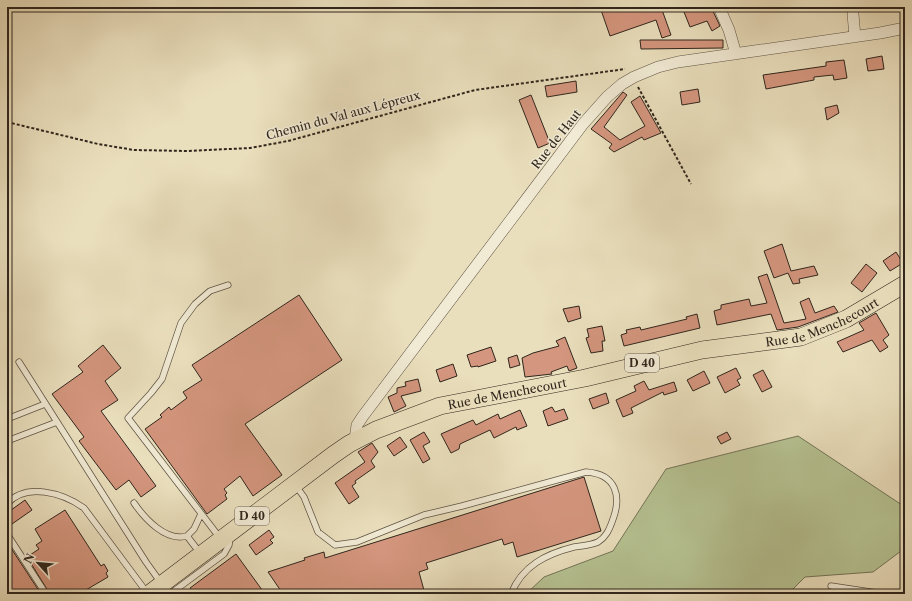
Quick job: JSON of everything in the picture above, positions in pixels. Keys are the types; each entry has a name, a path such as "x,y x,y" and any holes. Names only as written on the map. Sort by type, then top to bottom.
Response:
{"main road":[{"name":"Rue de Menchecourt","path":"148,594 167,591 202,554 355,440 373,431 424,411 458,402 556,384 702,350 801,337 846,319 905,284"}],"street":[{"path":"719,7 729,30 736,54"},
{"path":"853,10 855,36"},
{"name":"Rue de Haut","path":"355,440 357,425 583,124 607,96 631,79 658,67 678,62 905,28"},
{"path":"371,406 369,422 373,431"}],"lane":[{"path":"19,362 146,562 167,591 224,554 229,545 226,536 201,514 128,418 162,379 181,323 195,304 210,291 228,285"},
{"path":"7,419 45,404"},
{"path":"7,441 57,422"},
{"path":"295,484 304,497 318,532 335,545 357,542 424,514 586,472 596,472 610,480 616,492 617,509 608,533 598,542 562,550 536,561 526,570 511,594"},
{"path":"7,504 21,493 31,492 61,495 74,501 84,508 148,594"},
{"path":"134,503 145,519 172,537 178,539 187,536 194,528 201,514"},
{"path":"7,534 46,594"},
{"path":"187,536 202,554"},
{"path":"831,586 884,594"}],"path":[{"name":"Chemin du Val aux Lépreux","path":"7,122 98,144 134,150 188,151 250,148 288,141 475,90 625,69 631,79"},
{"path":"631,79 636,85 691,184"}],"green space":[{"path":"798,436 905,507 905,548 873,572 805,577 788,594 526,594 544,577 613,551 666,469"}],"building":[{"path":"600,7 661,7 671,35 662,38 656,20 610,36"},
{"path":"682,7 711,7 720,26 712,31 707,21 690,27"},
{"path":"640,40 723,40 723,48 641,49"},
{"path":"882,56 884,69 868,71 866,59"},
{"path":"844,60 847,78 834,80 833,75 814,77 814,80 766,89 763,75 826,66 826,62"},
{"path":"576,81 577,92 547,97 545,86"},
{"path":"698,89 700,102 682,105 680,92"},
{"path":"623,92 627,95 604,127 620,140 645,126 631,102 640,96 661,133 644,140 642,137 614,152 609,148 612,144 591,129"},
{"path":"531,95 550,143 538,148 519,100"},
{"path":"837,105 839,113 827,120 825,108"},
{"path":"782,244 791,271 814,266 818,275 799,279 800,283 793,284 788,273 774,278 764,251"},
{"path":"896,252 903,263 890,271 883,261"},
{"path":"866,264 877,273 862,292 851,283"},
{"path":"767,274 784,323 806,319 800,302 809,298 815,313 834,306 838,312 798,327 777,330 771,314 717,325 714,311 721,309 721,305 749,299 751,306 767,303 758,277"},
{"path":"299,295 342,360 245,424 282,475 253,496 240,476 224,489 227,493 225,495 227,499 207,514 145,429 162,417 160,415 169,407 171,410 187,398 183,392 202,380 192,365"},
{"path":"579,306 581,318 568,322 563,309"},
{"path":"876,313 889,335 883,340 888,347 880,352 872,340 843,352 837,342 864,330 859,323"},
{"path":"697,314 700,328 624,346 621,335 627,333 626,330 640,327 641,330 687,319 686,317"},
{"path":"602,326 605,341 602,341 603,351 591,353 586,338 589,337 587,329"},
{"path":"565,337 577,368 569,371 567,366 551,372 552,374 525,377 522,358 533,353 559,346 556,341"},
{"path":"103,345 121,368 105,381 118,400 101,411 156,486 141,497 129,480 116,490 79,441 84,437 52,394 83,372 78,366"},
{"path":"491,347 496,361 478,367 471,367 467,355"},
{"path":"517,355 520,365 510,368 508,358"},
{"path":"453,364 457,376 440,382 436,370"},
{"path":"736,368 741,378 737,380 740,385 725,393 717,377"},
{"path":"763,370 772,387 762,392 753,375"},
{"path":"704,371 710,383 693,391 687,380"},
{"path":"418,379 421,391 401,396 406,406 394,412 388,397 397,393 397,388 406,386 405,382"},
{"path":"644,381 649,390 674,382 677,391 664,395 663,392 631,408 633,413 623,417 616,400 636,391 634,386"},
{"path":"606,393 609,403 593,409 589,399"},
{"path":"552,407 555,412 564,409 568,419 548,426 543,411"},
{"path":"520,410 527,426 517,430 516,427 494,438 490,430 460,444 459,449 451,453 441,434 473,420 476,425 498,414 500,419"},
{"path":"424,432 430,442 423,446 430,459 423,463 410,440"},
{"path":"727,432 731,439 721,444 717,437"},
{"path":"400,437 407,447 394,456 387,446"},
{"path":"372,443 378,452 371,461 375,467 355,481 356,483 352,486 359,497 349,504 335,483 365,462 358,452"},
{"path":"584,477 601,531 517,557 513,542 504,545 502,539 426,563 428,569 419,572 425,594 283,594 268,572 305,560 304,558 324,552 325,558"},
{"path":"25,500 32,510 12,524 7,517 7,513"},
{"path":"65,510 101,566 104,564 108,571 106,573 108,577 79,594 50,594 27,557 39,549 36,545 42,541 35,529"},
{"path":"269,530 274,537 270,540 273,543 256,555 249,545"},
{"path":"7,542 41,594 7,594"},
{"path":"236,554 265,594 194,594 190,588"}]}
